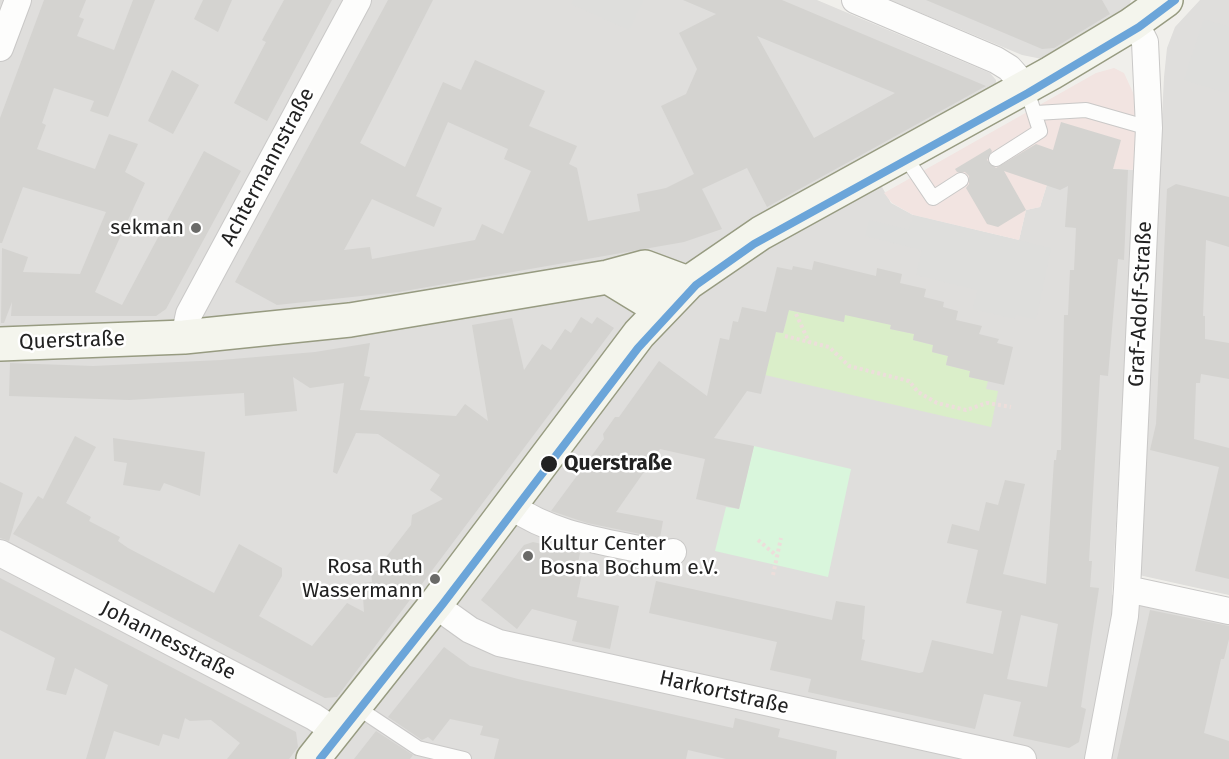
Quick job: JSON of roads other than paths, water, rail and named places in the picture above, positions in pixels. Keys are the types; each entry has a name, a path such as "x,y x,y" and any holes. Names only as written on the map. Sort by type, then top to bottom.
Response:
{"main road":[{"path":"313,759 511,506 639,334 688,283 761,233 904,155 1031,100 1166,0"},
{"name":"Querstraße","path":"0,344 184,337 350,320 608,277 645,267 688,283"},
{"path":"608,277 662,310"}],"street":[{"path":"0,48 18,0"},
{"name":"Achtermannstraße","path":"184,337 189,314 358,0"},
{"path":"855,0 996,60 1009,68 1031,100"},
{"name":"Graf-Adolf-Straße","path":"1098,759 1125,616 1127,588 1149,128 1145,42 1136,22"},
{"path":"511,506 532,521 551,529 662,554 673,552"},
{"name":"Johannesstraße","path":"0,553 314,717 335,731"},
{"path":"1127,588 1229,611"},
{"name":"Harkortstraße","path":"435,605 470,630 499,643 1023,759"}],"lane":[{"path":"996,159 1040,131 1031,100 1086,110 1149,128"},
{"path":"904,155 933,198 962,180"},
{"path":"355,706 418,748 464,759"}],"place":[{"name":"sekman","path":"196,228"},
{"name":"Querstraße","path":"549,464"},
{"name":"Kultur Center Bosna Bochum e.V.","path":"528,556"},
{"name":"Rosa Ruth Wassermann","path":"435,579"}]}
